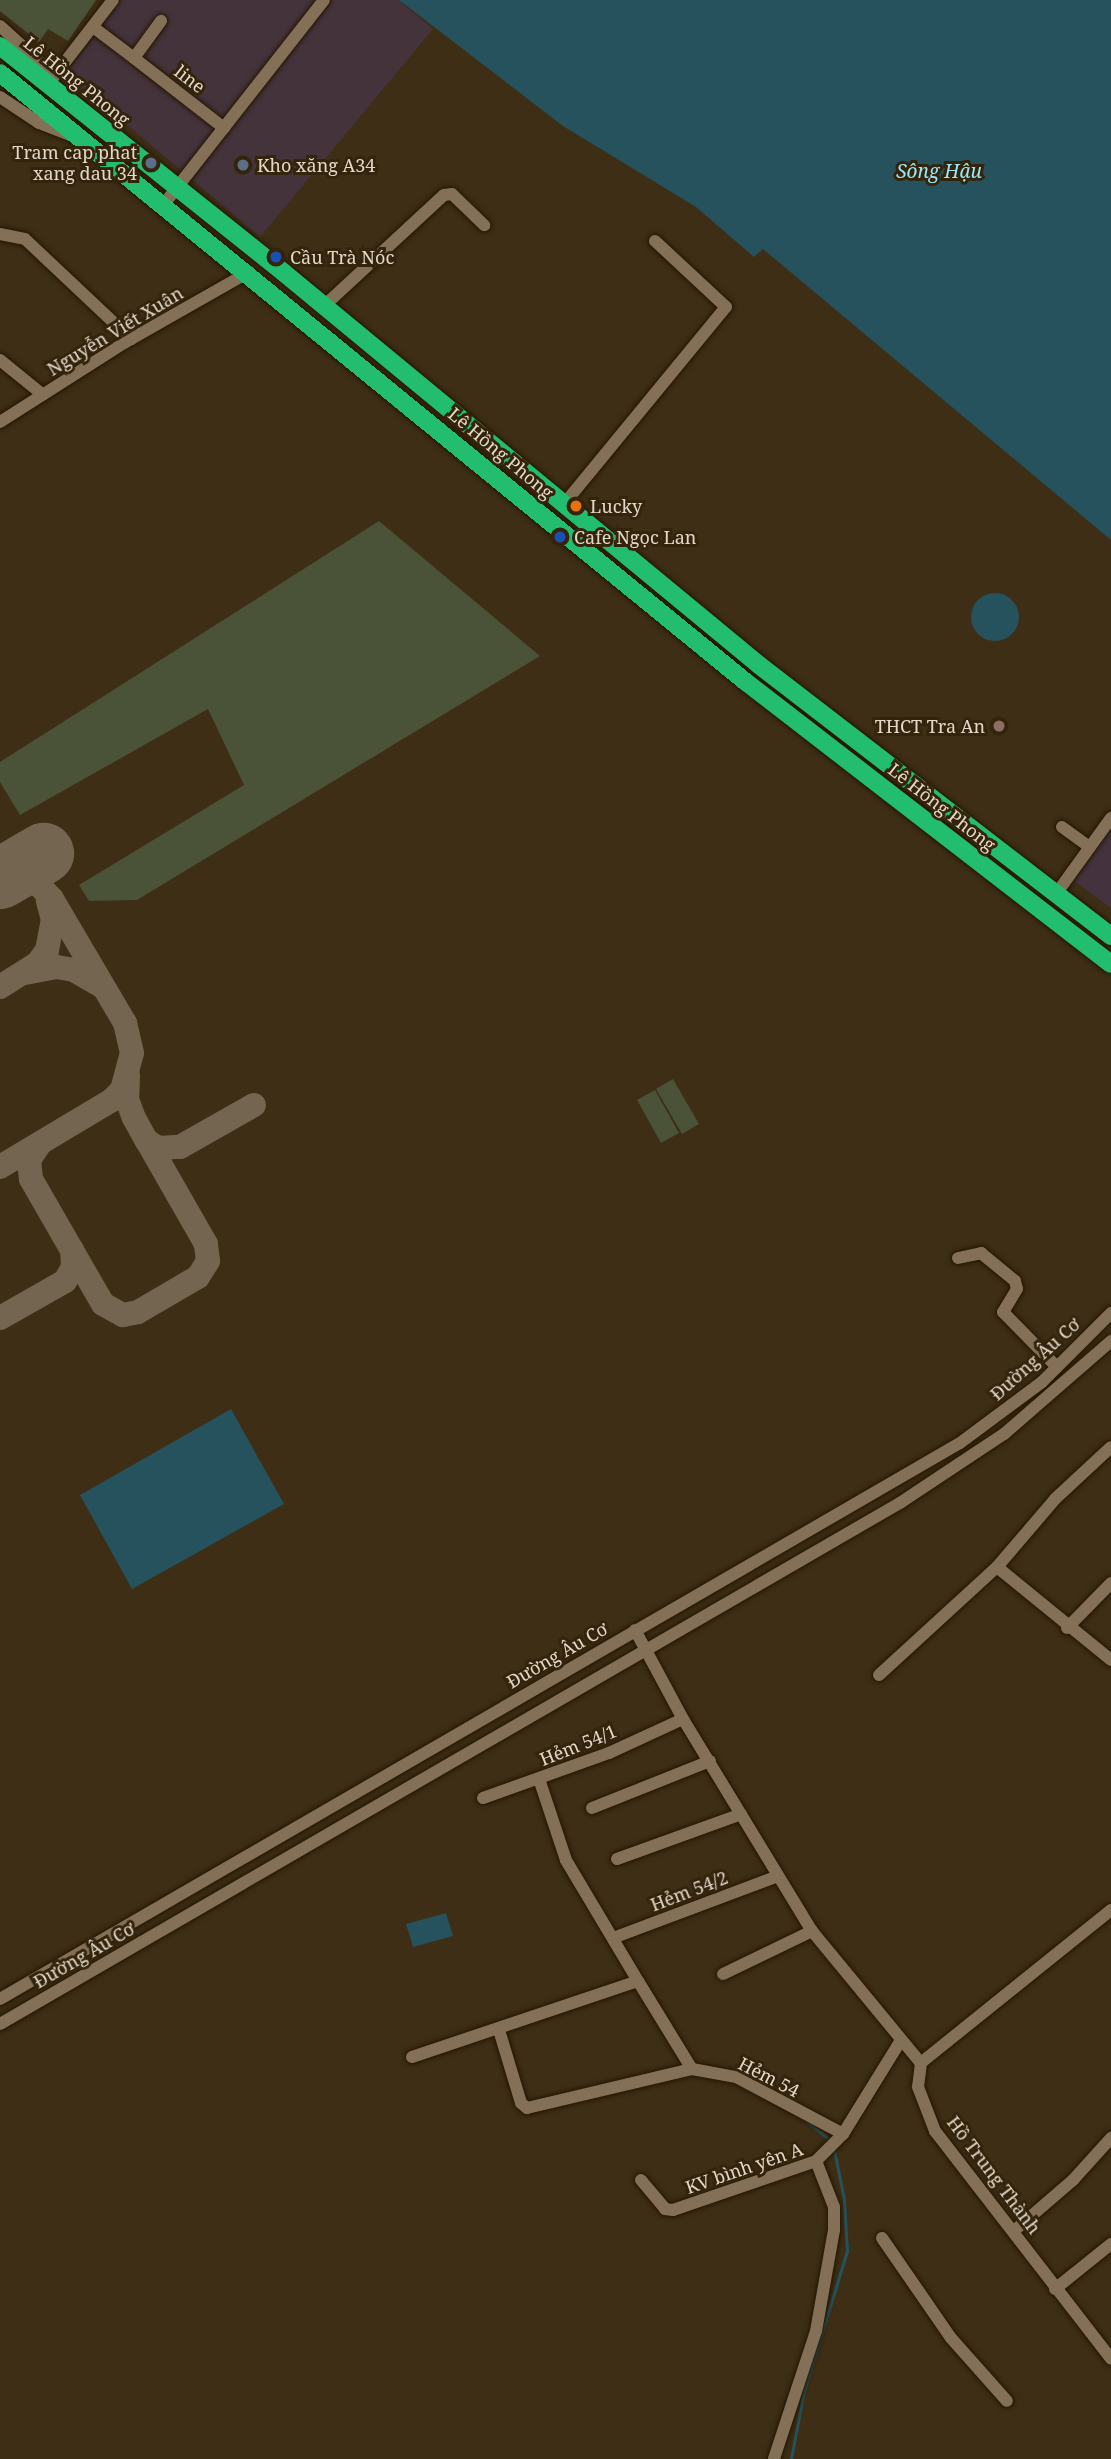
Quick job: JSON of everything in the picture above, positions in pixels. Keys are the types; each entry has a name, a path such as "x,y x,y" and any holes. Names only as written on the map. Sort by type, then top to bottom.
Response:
{"highway":[{"name":"Lê Hồng Phong","path":"0,46 28,69 51,80 177,187 759,665 1111,936"},
{"name":"Lê Hồng Phong","path":"0,73 249,272 746,682 1111,964"},
{"path":"271,290 283,272"}],"street":[{"path":"0,26 51,80 113,0"},
{"path":"164,204 324,0"},
{"path":"134,58 161,21"},
{"name":"line","path":"93,27 224,128"},
{"path":"0,97 39,123 83,140"},
{"path":"324,306 444,195 452,194 484,225"},
{"path":"0,234 25,239 131,339"},
{"path":"564,504 726,307 654,242"},
{"name":"Nguyễn Viết Xuân","path":"0,422 131,339 249,272"},
{"path":"0,360 43,395"},
{"path":"1056,894 1111,818"},
{"path":"1062,827 1090,847"},
{"path":"958,1258 981,1253 1015,1281 1017,1289 1003,1312 1057,1367"},
{"name":"Đường Âu Cơ","path":"0,1998 635,1630 859,1504 960,1443 1057,1367 1111,1313"},
{"name":"Đường Âu Cơ","path":"0,2024 870,1521 1004,1434 1109,1347"},
{"path":"879,1675 997,1567 1055,1499 1111,1447"},
{"path":"859,1504 870,1521"},
{"path":"997,1567 1067,1628 1111,1660"},
{"path":"1067,1628 1111,1583"},
{"path":"635,1630 683,1719 812,1931 921,2063 1111,1910"},
{"name":"Hẻm 54/1","path":"483,1798 539,1779 683,1719"},
{"path":"592,1808 710,1761"},
{"path":"539,1779 566,1860 692,2069"},
{"path":"617,1858 741,1814"},
{"name":"Hẻm 54/2","path":"613,1938 778,1876"},
{"path":"723,1974 812,1931"},
{"path":"412,2057 499,2030 638,1981"},
{"name":"Hẻm 54","path":"499,2030 521,2103 527,2108 692,2069 736,2077 844,2134"},
{"path":"816,2161 833,2149 844,2134 901,2040"},
{"name":"Hồ Trung Thành","path":"921,2063 919,2087 935,2131 1015,2230 1055,2289 1111,2359"},
{"path":"1015,2230 1073,2180 1111,2138"},
{"name":"KV bình yên A","path":"641,2180 665,2209 673,2210 816,2161 835,2213 834,2231 816,2331 774,2459"},
{"path":"882,2238 951,2337 1007,2401"},
{"path":"1055,2289 1111,2244"}],"shaded area":[{"path":"121,0 398,0 433,29 260,237 66,73"},
{"path":"1111,823 1111,908 1070,878"}],"green space":[{"path":"0,0 96,0 68,41 48,29 39,42 0,11"},
{"path":"379,521 540,656 137,900 89,901 79,885 244,785 208,709 20,815 0,782 0,762"},
{"path":"673,1079 699,1124 682,1134 656,1089"},
{"path":"655,1090 679,1133 661,1143 637,1100"}],"water":[{"name":"Sông Hậu","path":"399,0 1111,0 1111,540 763,249 754,257 696,207 563,126"},
{"path":"995,593 1012,600 1019,617 1012,634 995,641 978,634 971,617 978,600"},
{"path":"231,1409 284,1504 132,1589 80,1495"},
{"path":"446,1913 453,1936 413,1947 406,1924"}],"waterway":[{"path":"808,2122 830,2140"},
{"path":"791,2459 804,2391 847,2251 844,2200 834,2150"}],"taxiway":[{"path":"0,1167 112,1100 122,1090 132,1053 125,1023 52,899 41,887 13,870"},
{"path":"0,987 38,963 47,950 53,920 48,901"},
{"path":"25,973 56,967 74,970 102,986"},
{"path":"128,1076 127,1099 134,1118 147,1141 158,1148 180,1147 254,1105"},
{"path":"39,1145 29,1160 31,1179 103,1304 123,1315 138,1312 198,1277 208,1261 206,1244 147,1141"},
{"path":"0,1318 65,1281 73,1267 72,1250"}],"runway":[{"path":"0,878 43,853"}],"place":[{"name":"Tram cap phat xang dau 34","path":"151,163"},
{"name":"Kho xăng A34","path":"243,165"},
{"name":"Cầu Trà Nóc","path":"276,257"},
{"name":"Lucky","path":"576,506"},
{"name":"Cafe Ngọc Lan","path":"560,537"},
{"name":"THCT Tra An","path":"999,726"}]}
